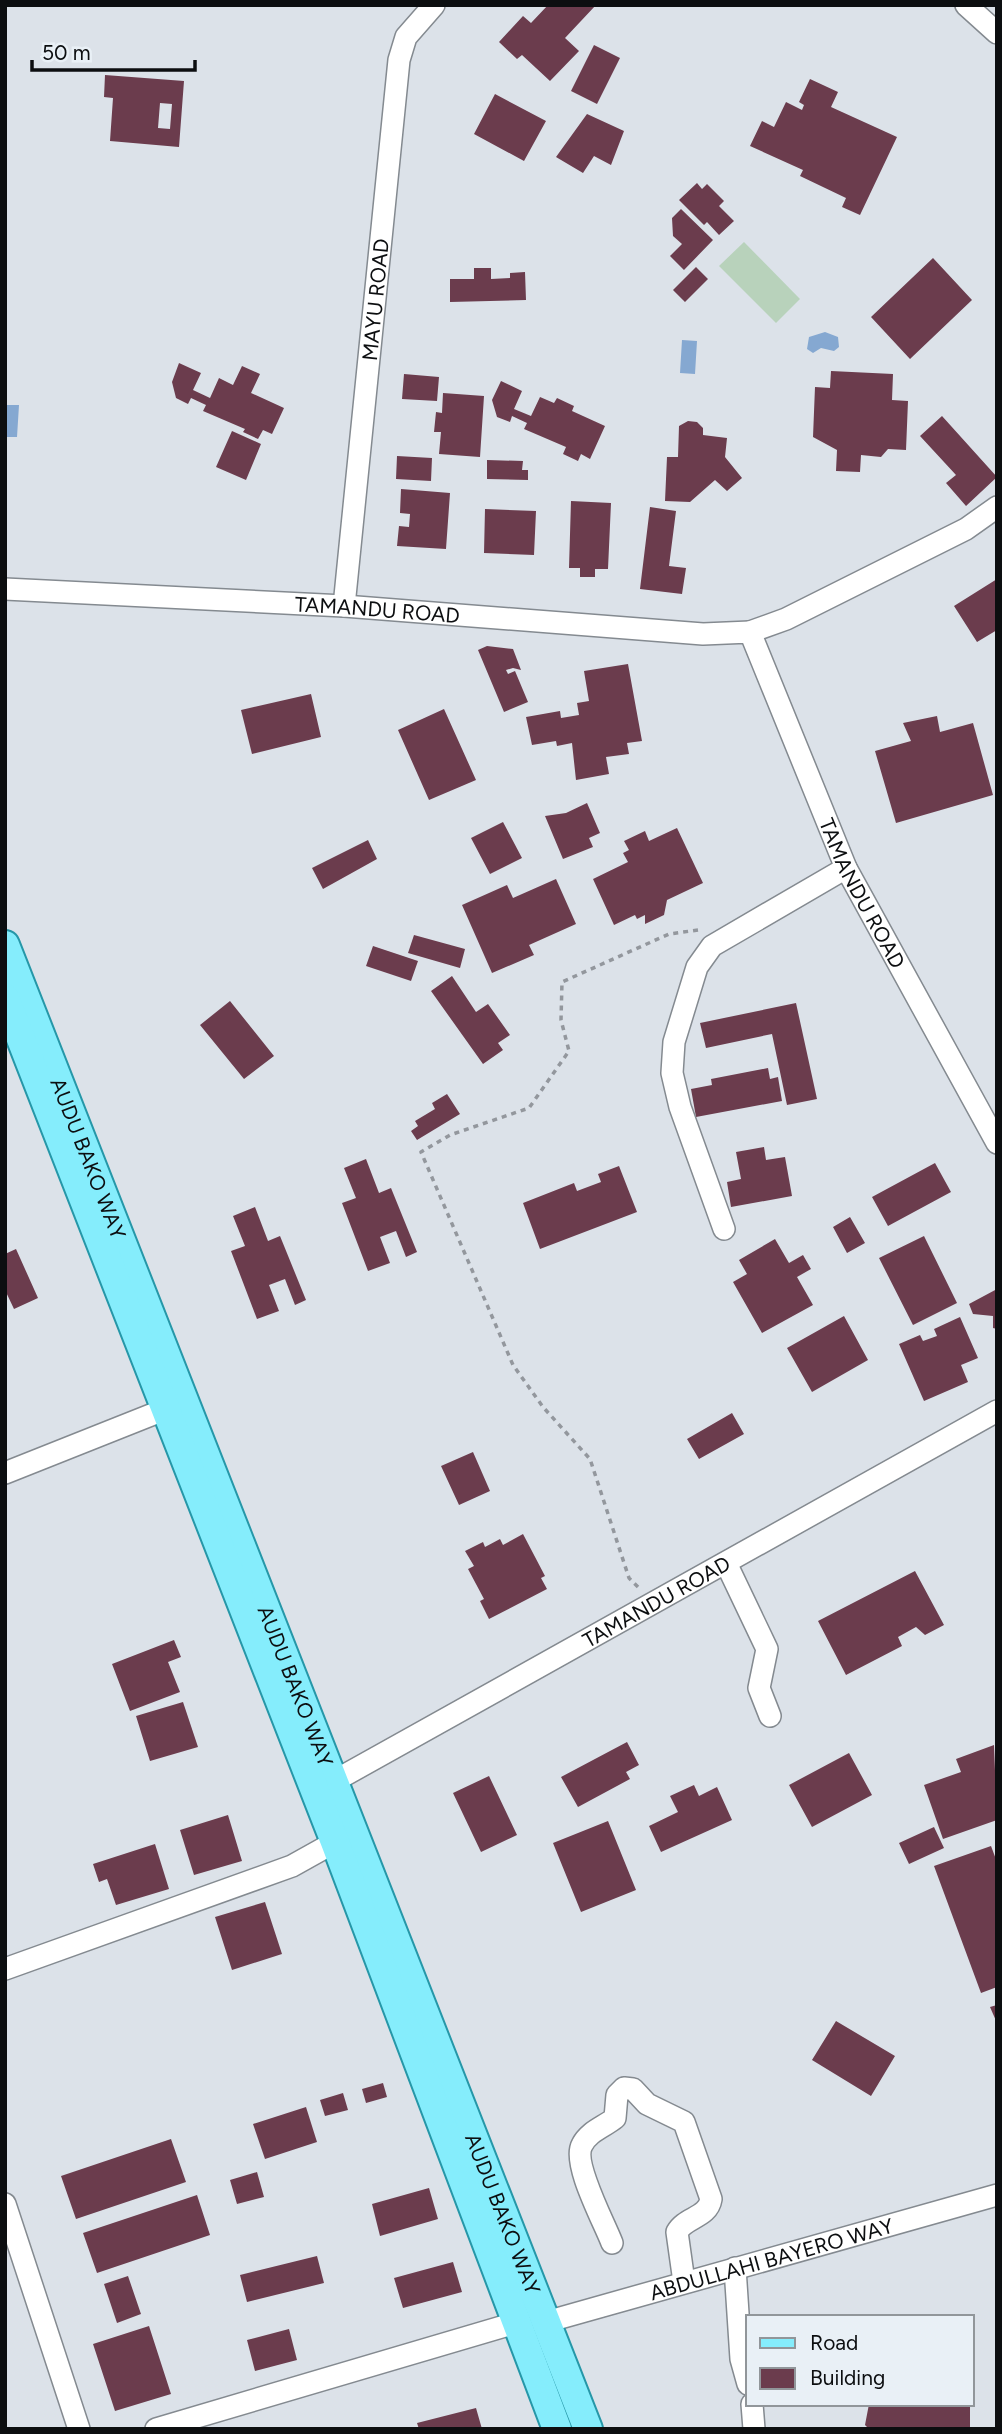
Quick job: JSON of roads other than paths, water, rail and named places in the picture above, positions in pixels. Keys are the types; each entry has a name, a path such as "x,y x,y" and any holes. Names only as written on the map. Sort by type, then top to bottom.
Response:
{"main road":[{"name":"AUDU BAKO WAY","path":"5,944 325,1787 335,1842 557,2429"},
{"name":"AUDU BAKO WAY","path":"5,998 166,1409 546,2322 587,2429"}],"street":[{"name":"MAYU ROAD","path":"344,606 399,60 406,37 434,5"},
{"path":"966,5 997,33"},
{"name":"TAMANDU ROAD","path":"5,589 344,606 704,634 750,632 786,619 966,529 997,507"},
{"name":"TAMANDU ROAD","path":"750,632 846,868 997,1143"},
{"path":"724,1229 680,1107 673,1073 674,1042 697,967 712,946 846,868"},
{"path":"5,1473 166,1409"},
{"name":"TAMANDU ROAD","path":"325,1787 997,1411"},
{"path":"726,1563 767,1649 759,1688 770,1716"},
{"path":"5,1969 292,1866 335,1842"},
{"path":"612,2243 579,2162 580,2147 591,2133 615,2118 617,2095 624,2088 633,2089 647,2104 684,2122 710,2199 704,2212 680,2226 677,2232 684,2282"},
{"name":"ABDULLAHI BAYERO WAY","path":"546,2322 997,2195"},
{"path":"5,2204 79,2429"},
{"path":"735,2267 741,2359 746,2377"},
{"path":"156,2429 515,2323"},
{"path":"752,2406 754,2429"}],"water":[{"path":"825,332 838,337 839,347 834,351 821,348 813,353 807,349 809,337"},
{"path":"682,340 697,341 695,374 680,373"},
{"path":"5,405 19,405 17,437 5,437"}]}
